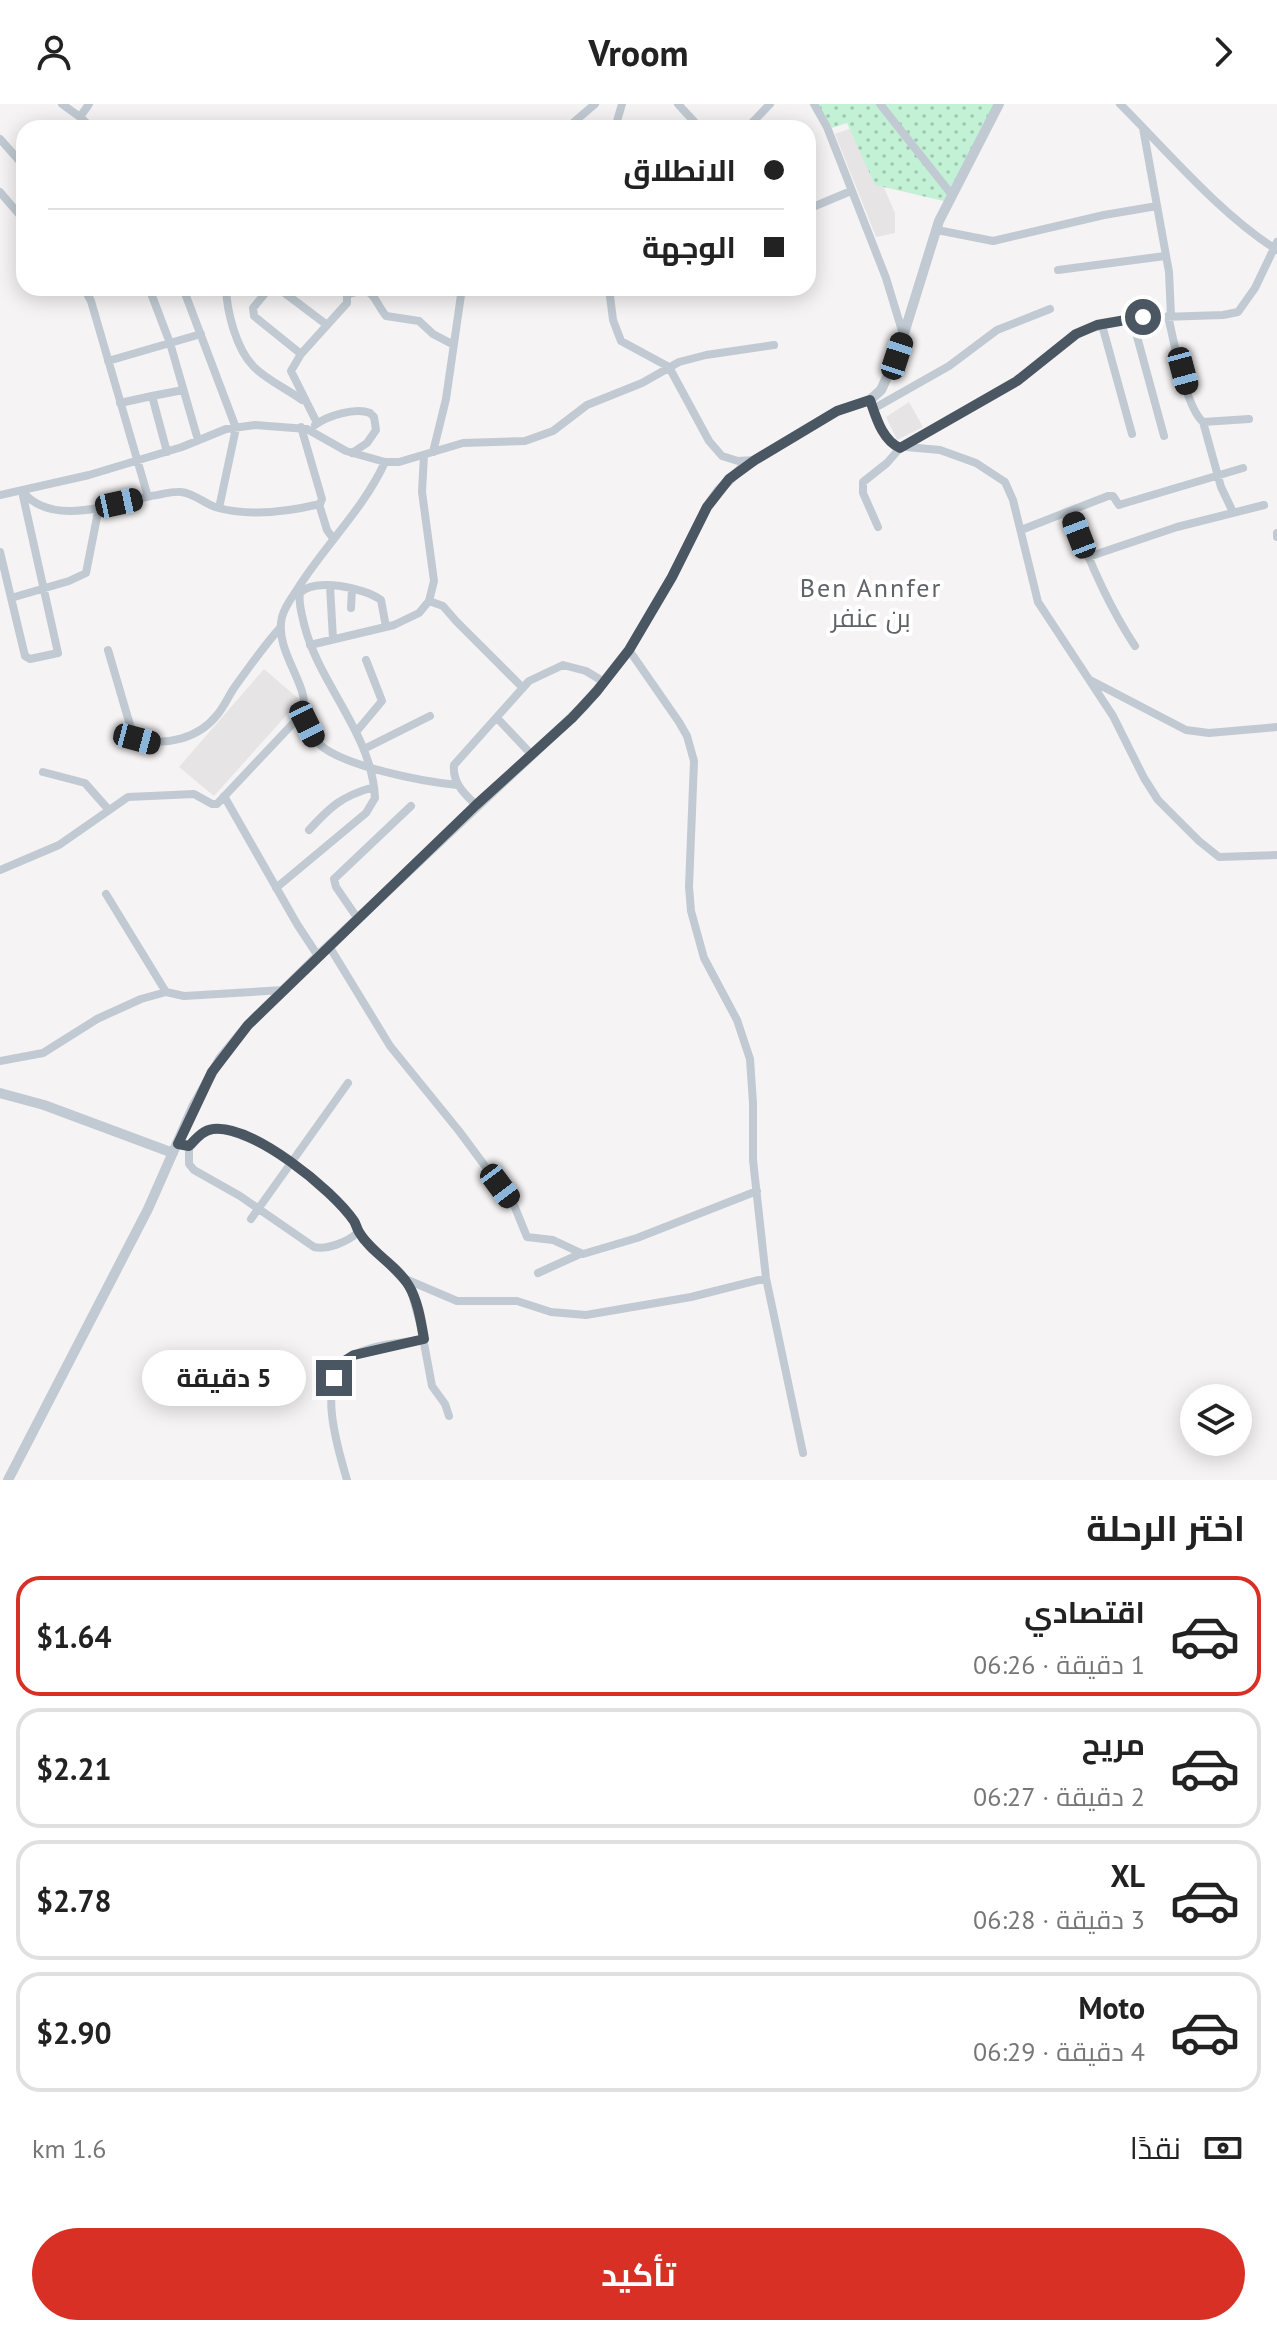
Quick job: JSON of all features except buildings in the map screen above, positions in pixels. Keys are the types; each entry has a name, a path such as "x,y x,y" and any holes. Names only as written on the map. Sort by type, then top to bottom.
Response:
{"street":[{"path":"62,104 83,120"},
{"path":"80,117 89,104"},
{"path":"576,120 595,104"},
{"path":"678,104 693,120"},
{"path":"755,120 770,104"},
{"path":"814,104 827,127 886,278 903,335"},
{"path":"880,104 952,195"},
{"path":"872,404 885,383 903,335 937,230 999,104"},
{"path":"878,527 863,493 863,482 900,448 1017,381 1071,337 1132,318 1238,312 1255,288 1275,247 1253,235 1229,213 1120,104"},
{"path":"1143,127 1170,278 1170,316 1188,392 1196,414 1203,422 1217,475 1233,512"},
{"path":"0,139 16,157"},
{"path":"816,206 851,191"},
{"path":"0,192 16,211"},
{"path":"937,230 993,241 1157,206"},
{"path":"1058,270 1165,256"},
{"path":"88,296 148,497"},
{"path":"152,296 170,343 198,440"},
{"path":"186,296 236,428 219,508"},
{"path":"228,296 234,326 247,359 263,374 306,402"},
{"path":"266,296 253,308 254,316 301,354"},
{"path":"289,296 327,325"},
{"path":"346,296 347,303 301,354 291,371 314,426 352,453 385,462 399,462 474,441 525,441 543,436 587,405 642,383 693,357 774,345"},
{"path":"372,296 386,316 419,321 433,334 452,344"},
{"path":"310,645 386,627 419,613 429,601 434,581 422,492 428,453 446,399 461,296"},
{"path":"610,296 613,320 621,341 669,367 715,450 728,459 755,460"},
{"path":"8,1480 180,1148 203,1088 220,1059 248,1025 318,956 585,705 629,650 672,577 707,507 729,479 846,406 872,404 949,366 997,330 1050,309"},
{"path":"1132,318 1164,436"},
{"path":"1102,325 1132,434"},
{"path":"108,361 201,334"},
{"path":"120,403 183,390"},
{"path":"152,396 167,452"},
{"path":"872,404 888,440 900,448 940,450 976,463 998,475 1009,489 1038,602 1123,733 1158,800 1213,853 1226,858 1277,855"},
{"path":"0,495 136,461 236,428 314,426 356,411 370,413 374,417 376,430 367,443 352,453"},
{"path":"1203,422 1249,419"},
{"path":"301,427 322,499 319,504 332,537"},
{"path":"0,870 59,845 128,797 194,794 214,804 300,716 306,707 306,698 289,664 280,628 284,610 332,537 366,497 385,462"},
{"path":"1021,530 1108,496 1120,505 1243,468"},
{"path":"22,491 28,499 45,509 65,511 184,492 219,508 277,512 319,504"},
{"path":"0,552 27,659 58,653 22,491"},
{"path":"1088,557 1177,527 1264,505"},
{"path":"11,598 86,573 99,507"},
{"path":"1071,512 1110,605 1135,646"},
{"path":"276,888 366,813 375,798 364,749 310,645 300,593 310,585 330,586 352,589 381,600 386,627"},
{"path":"330,586 333,639"},
{"path":"351,608 352,589"},
{"path":"429,601 443,606 523,688"},
{"path":"108,650 137,739 155,743 179,740 205,727 218,714 280,628"},
{"path":"629,650 679,722 692,750 695,778 689,887 691,911 704,958 737,1020 750,1059 757,1191 766,1278 803,1453"},
{"path":"356,732 382,701 366,660"},
{"path":"476,805 458,785 454,765 529,681 563,665 586,671 604,682"},
{"path":"1089,680 1186,730 1209,733 1277,727"},
{"path":"300,716 315,741 329,752 369,768 458,785"},
{"path":"364,749 430,716"},
{"path":"497,718 531,754"},
{"path":"43,772 85,783 108,809"},
{"path":"309,830 338,801 349,794 374,787"},
{"path":"224,796 318,956"},
{"path":"358,919 336,887 334,879 411,806"},
{"path":"106,894 166,992"},
{"path":"329,946 390,1046 514,1205 527,1237 553,1240 580,1254"},
{"path":"0,1061 43,1053 97,1019 141,999 166,992 184,996 284,990"},
{"path":"251,1219 348,1083"},
{"path":"0,1093 180,1148 191,1167 316,1248 345,1241 358,1232"},
{"path":"180,1148 206,1131 218,1128 247,1136 291,1162 318,1183 353,1220 358,1232 403,1278 413,1296 432,1386 445,1404 449,1416"},
{"path":"538,1273 580,1254 637,1238 757,1191"},
{"path":"403,1278 457,1301 517,1301 551,1312 586,1315 691,1297 766,1278"},
{"path":"347,1480 331,1406 331,1388 338,1371 346,1360 362,1351 424,1339"}],"shaded area":[{"path":"857,126 895,213 895,233 876,237 835,134"},
{"path":"909,402 923,427 897,440 886,417"},
{"path":"264,669 300,700 214,796 179,767"}],"green space":[{"path":"814,104 997,104 948,202 875,185 847,123 832,128"}],"district":[{"name":"Ben Annfer بن عنفر","path":"871,603"}],"route":[{"path":"334,1378 346,1360 354,1355 369,1349 424,1339 418,1311 407,1282 358,1232 353,1220 340,1205 291,1162 247,1136 218,1128 206,1131 189,1146 178,1144 203,1088 237,1036 476,805 585,705 629,650 672,577 707,507 719,490 742,468 846,406 870,400 885,436 891,444 900,448 1017,381 1076,334 1097,325 1143,317"}]}
